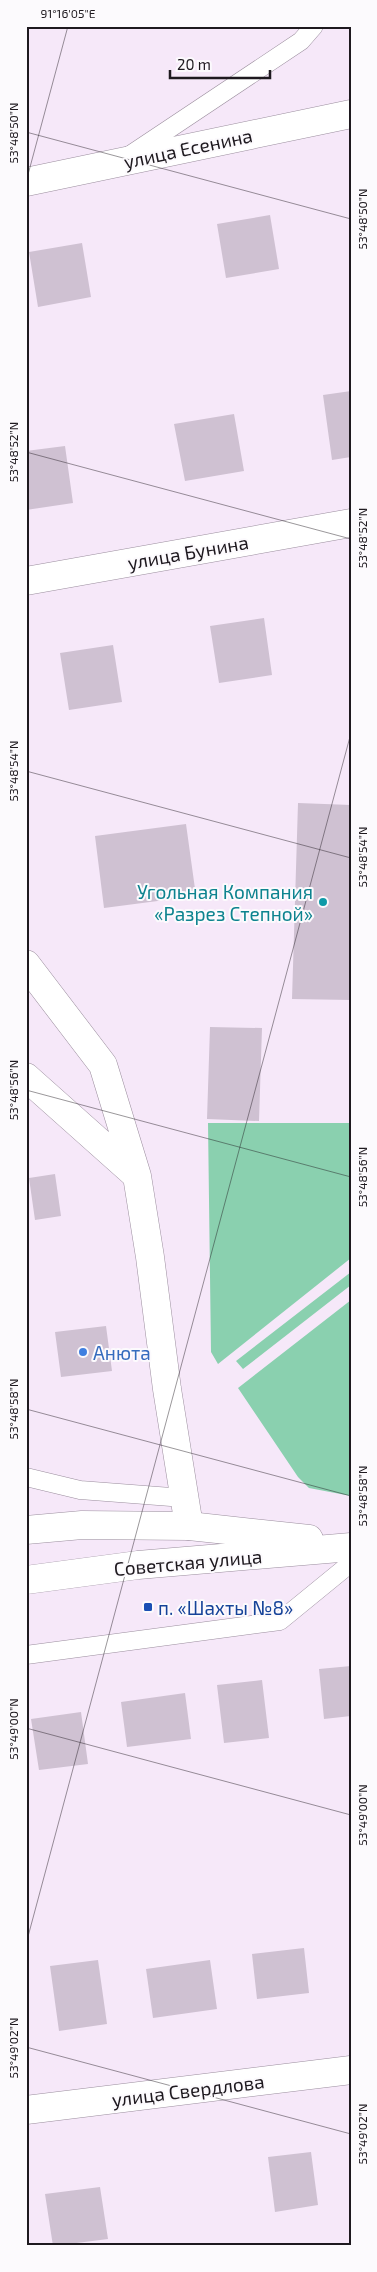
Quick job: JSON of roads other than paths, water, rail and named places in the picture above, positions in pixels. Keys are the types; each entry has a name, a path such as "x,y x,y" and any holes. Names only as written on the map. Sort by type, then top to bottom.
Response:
{"street":[{"name":"улица Есенина","path":"26,182 351,114"},
{"name":"улица Бунина","path":"26,581 351,523"},
{"path":"26,964 103,1065 137,1176 189,1526"},
{"path":"26,1076 137,1176"},
{"name":"Советская улица","path":"26,1530 82,1525 189,1526 351,1543"},
{"name":"Советская улица","path":"26,1580 138,1565 351,1547"},
{"name":"улица Свердлова","path":"26,2110 351,2070"}],"lane":[{"path":"120,162 301,40 314,26"},
{"path":"26,1477 80,1490 184,1498"},
{"path":"26,1655 280,1621 351,1563"}],"place":[{"name":"Угольная Компания «Разрез Степной»","path":"323,902"},
{"name":"Анюта","path":"83,1352"},
{"name":"п. «Шахты №8»","path":"148,1607"}]}
